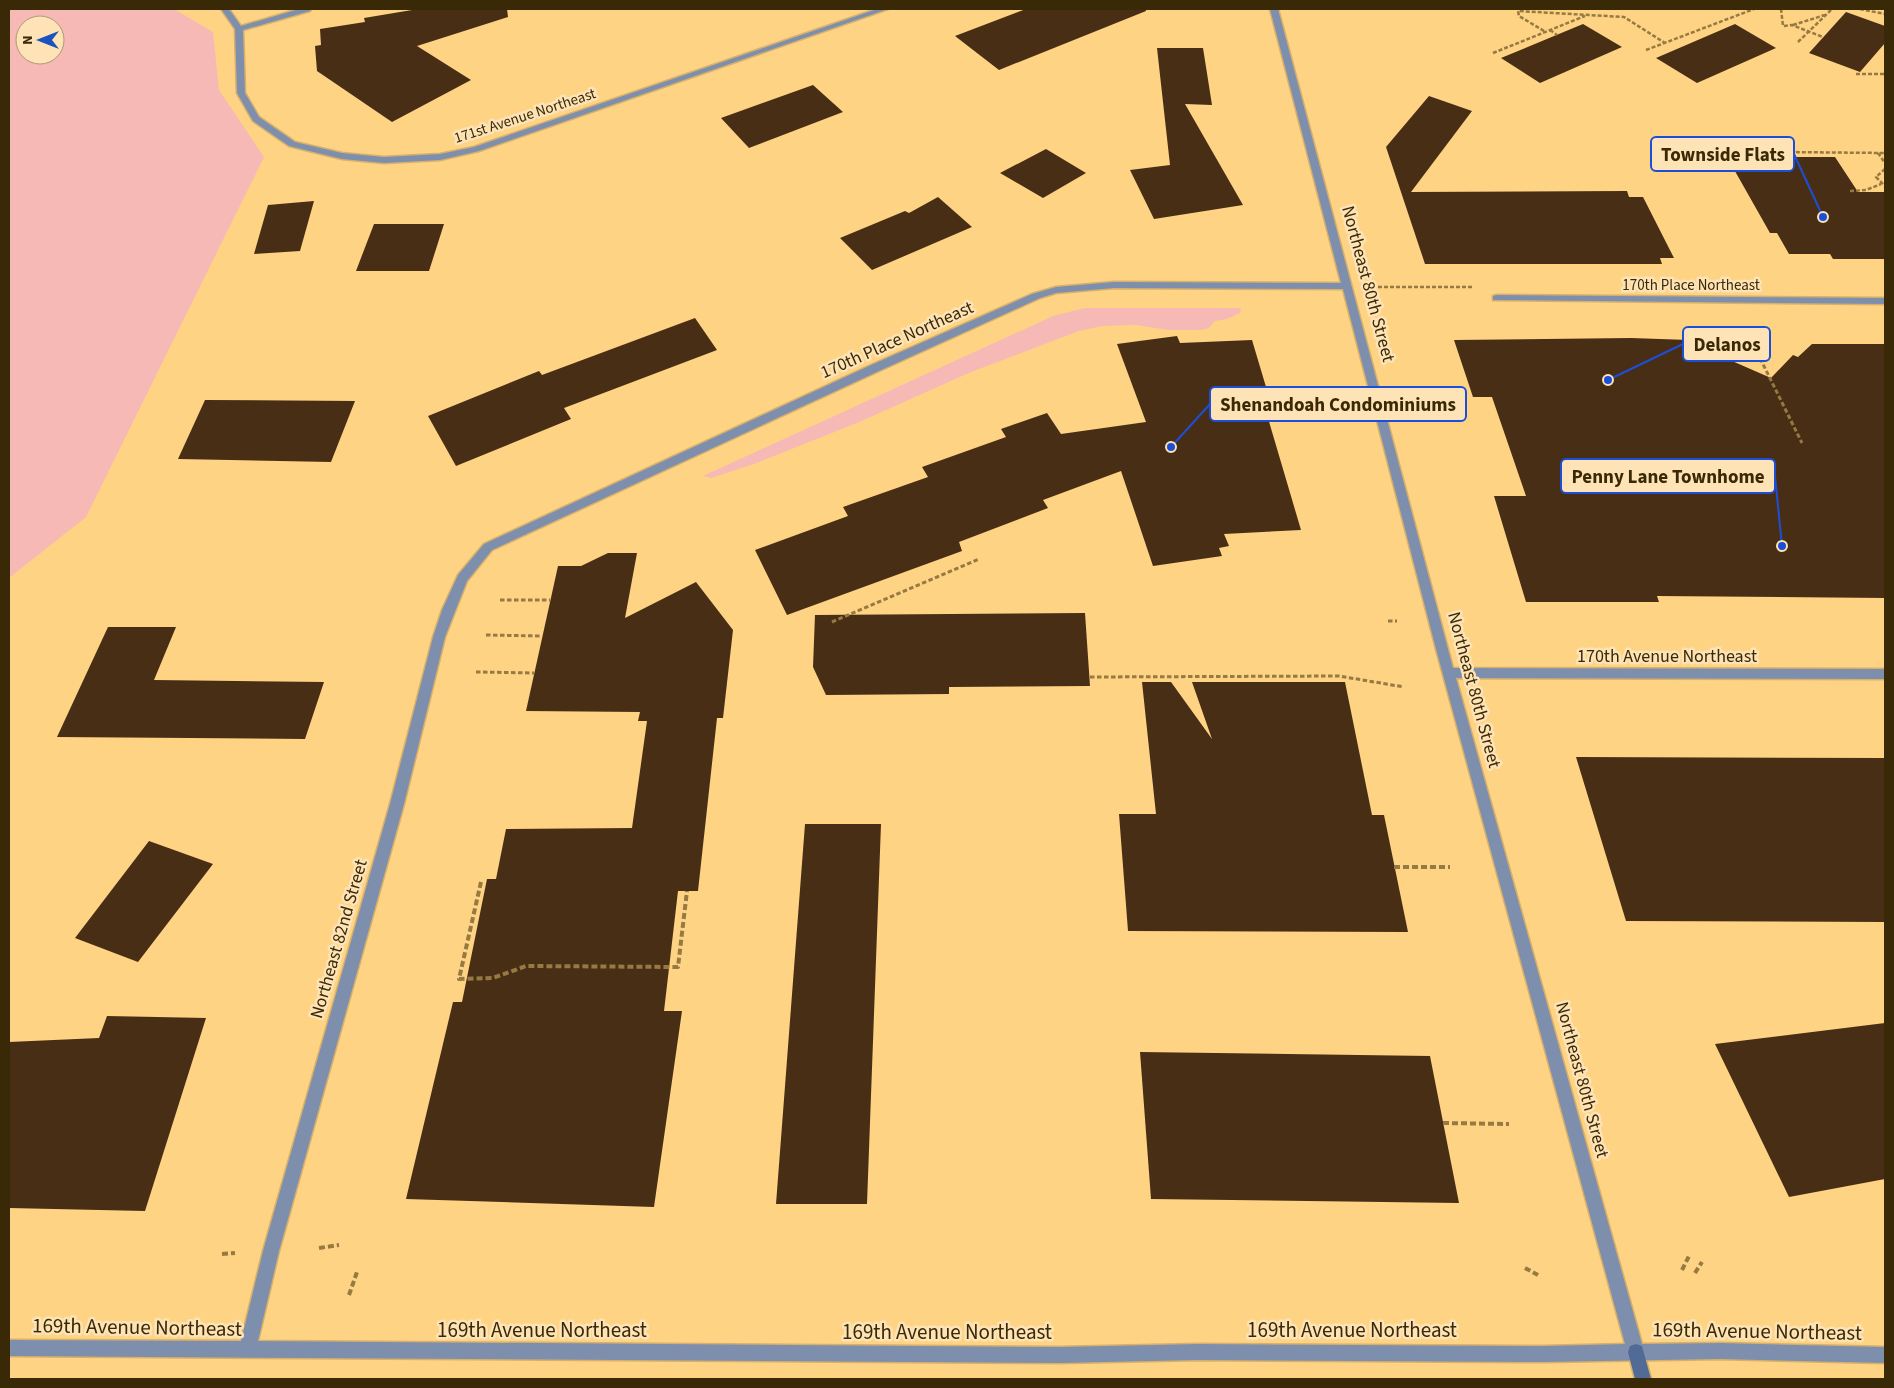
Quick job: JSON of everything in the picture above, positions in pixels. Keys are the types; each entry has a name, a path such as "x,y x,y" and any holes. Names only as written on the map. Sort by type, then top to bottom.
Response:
{"street":[{"path":"225,9 239,29 307,9"},
{"name":"171st Avenue Northeast","path":"239,29 241,93 256,119 292,144 342,156 384,160 440,157 476,149 884,9"},
{"name":"Northeast 80th Street","path":"1274,9 1449,673 1643,1379"},
{"name":"170th Place Northeast","path":"488,547 875,368 1036,296 1056,290 1114,286 1348,286"},
{"name":"170th Place Northeast","path":"1497,298 1885,301"},
{"name":"Northeast 82nd Street","path":"246,1351 271,1251 397,804 439,637 462,578 488,547"},
{"name":"170th Avenue Northeast","path":"1449,673 1885,674"},
{"name":"169th Avenue Northeast","path":"9,1348 1060,1356 1198,1352 1544,1354 1720,1351 1885,1355"}],"path":[{"path":"1646,50 1754,9"},
{"path":"1781,9 1783,26 1827,14"},
{"path":"1798,42 1832,9"},
{"path":"1860,9 1885,14"},
{"path":"1544,31 1519,16 1518,11 1609,14 1624,17 1665,43"},
{"path":"1493,53 1587,14"},
{"path":"1792,25 1823,37"},
{"path":"1549,30 1557,35"},
{"path":"1856,74 1885,74"},
{"path":"1713,149 1764,149 1779,154 1784,152 1885,153"},
{"path":"1878,153 1885,163"},
{"path":"1885,169 1876,178 1885,186"},
{"path":"1850,191 1864,191 1881,184"},
{"path":"1373,287 1472,287 1475,296"},
{"path":"1744,323 1802,443"},
{"path":"832,622 979,559"},
{"path":"500,600 550,600"},
{"path":"1388,621 1397,621"},
{"path":"486,635 542,636"},
{"path":"476,672 534,673"},
{"path":"1090,677 1339,676 1404,687"},
{"path":"1394,867 1450,867"},
{"path":"481,882 459,979 493,978 526,966 678,967 688,891"},
{"path":"1443,1123 1509,1124"},
{"path":"319,1248 339,1245"},
{"path":"222,1254 234,1253"},
{"path":"1682,1270 1689,1256"},
{"path":"1694,1273 1702,1262"},
{"path":"1525,1268 1538,1275"},
{"path":"349,1295 357,1272"}],"shaded area":[{"path":"9,9 174,9 213,32 219,90 264,157 86,517 9,578"},
{"path":"1085,308 1241,308 1240,313 1227,319 1215,321 1209,328 1200,330 1168,330 1136,325 1102,326 1079,331 971,372 857,423 754,464 711,478 703,476 1053,316"}],"building":[{"path":"418,9 507,9 508,17 417,46 471,80 392,122 317,71 315,46 321,45 320,29 365,22 364,18"},
{"path":"1026,9 1146,9 1146,11 999,70 955,36"},
{"path":"1846,12 1885,26 1885,43 1860,72 1809,53"},
{"path":"1583,24 1622,47 1540,83 1501,58"},
{"path":"1735,24 1776,48 1697,83 1656,58"},
{"path":"1157,48 1203,48 1212,105 1185,104 1243,205 1154,219 1130,170 1170,165"},
{"path":"813,85 843,112 749,148 721,118"},
{"path":"1429,96 1472,111 1411,192 1627,191 1629,197 1643,197 1674,258 1660,258 1662,264 1425,264 1386,147"},
{"path":"1046,149 1086,173 1043,198 1000,173"},
{"path":"1727,157 1835,157 1858,192 1885,192 1885,259 1833,259 1830,254 1789,254 1777,233 1770,233"},
{"path":"938,197 972,227 872,270 840,238 905,211 909,213"},
{"path":"314,201 300,251 254,254 268,205"},
{"path":"374,224 444,224 429,271 356,271"},
{"path":"695,318 717,350 564,408 571,419 456,466 428,416 539,371 542,375"},
{"path":"1177,336 1180,343 1252,340 1272,407 1265,408 1301,530 1224,534 1229,546 1219,548 1222,556 1153,566 1121,471 1043,500 1048,508 959,542 962,551 787,615 755,550 848,516 843,507 928,477 922,467 1006,437 1001,429 1047,413 1061,434 1146,422 1117,344"},
{"path":"1631,338 1689,340 1700,347 1771,378 1793,355 1798,357 1812,344 1885,344 1885,598 1657,596 1659,602 1526,602 1494,496 1526,496 1492,397 1473,397 1454,340"},
{"path":"205,400 355,401 331,462 178,459"},
{"path":"608,553 637,553 625,618 696,582 733,630 723,718 717,718 698,891 678,891 664,1011 682,1011 654,1207 406,1199 453,1002 462,1002 487,879 496,879 506,829 632,828 647,721 638,721 640,712 526,711 558,566 581,566"},
{"path":"1085,613 1090,686 949,687 949,694 826,695 813,667 815,615"},
{"path":"108,627 176,627 154,680 324,682 305,739 57,737"},
{"path":"1142,682 1171,682 1212,739 1192,682 1345,682 1372,815 1384,815 1408,932 1128,931 1119,814 1156,814"},
{"path":"1576,757 1885,758 1885,922 1626,921"},
{"path":"805,824 881,824 867,1204 776,1204"},
{"path":"149,841 213,864 138,962 75,938"},
{"path":"107,1016 206,1018 145,1211 9,1208 9,1042 99,1038"},
{"path":"1885,1023 1885,1179 1789,1197 1715,1044"},
{"path":"1140,1052 1430,1056 1459,1203 1151,1199"}],"place":[{"name":"Townside Flats","path":"1823,217"},
{"name":"Delanos","path":"1608,380"},
{"name":"Shenandoah Condominiums","path":"1171,447"},
{"name":"Penny Lane Townhome","path":"1782,546"}]}
